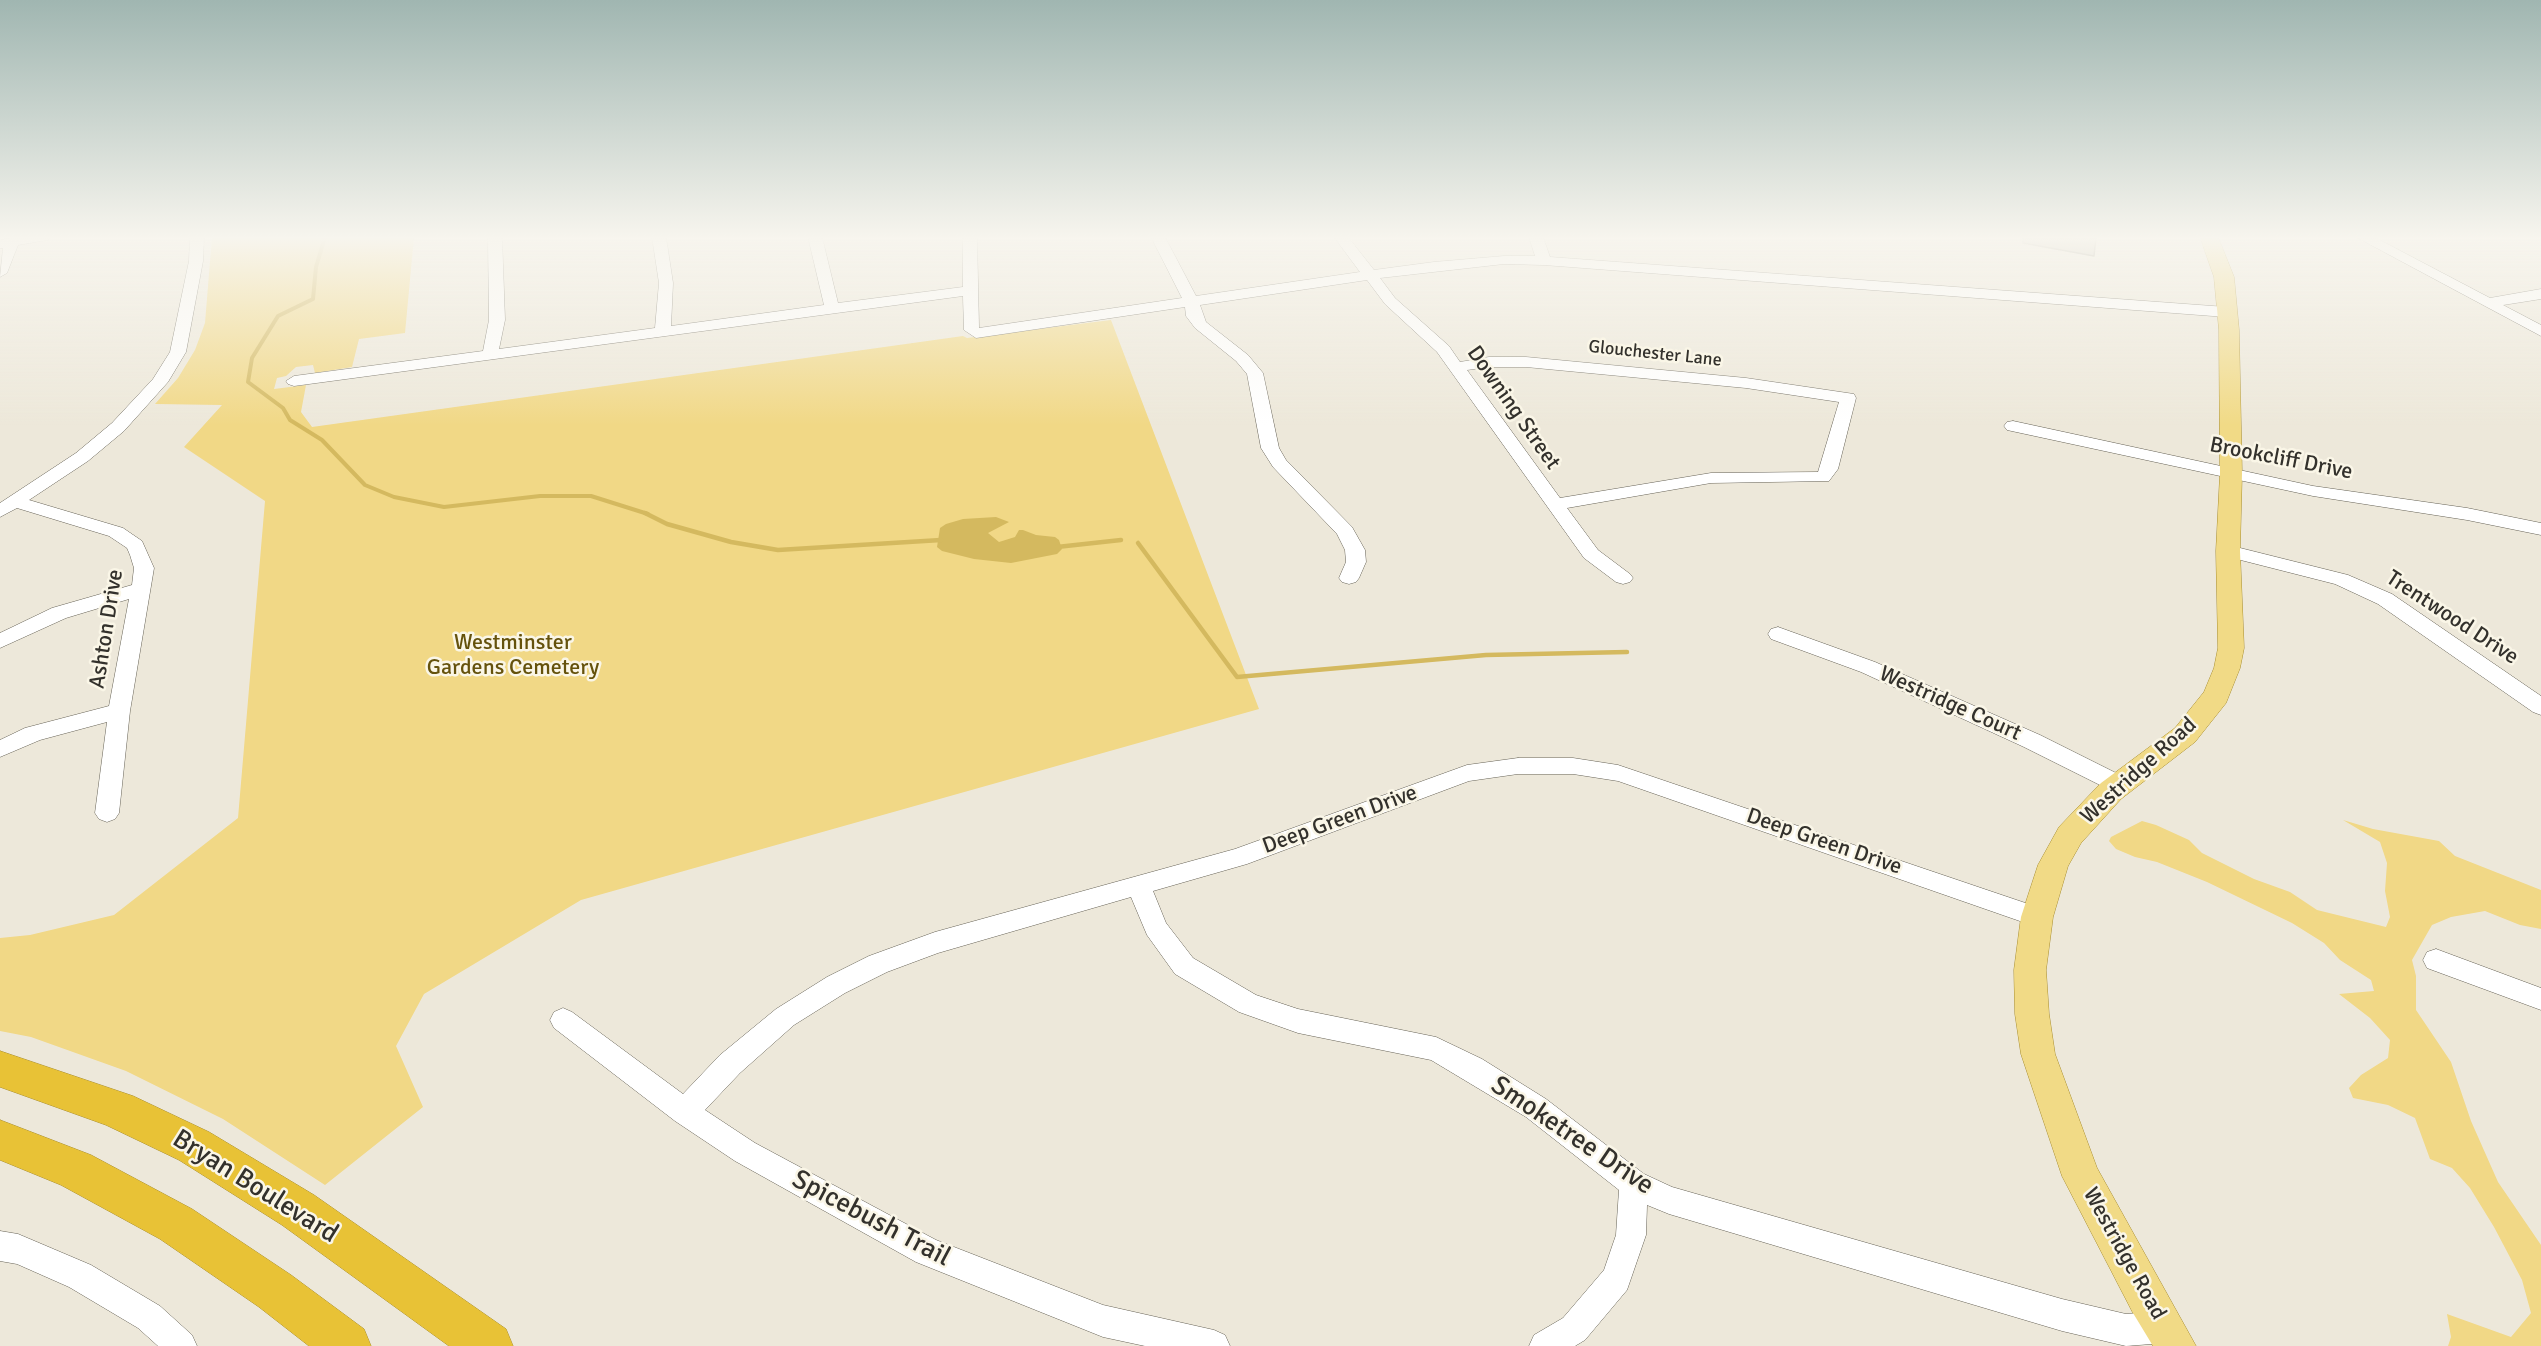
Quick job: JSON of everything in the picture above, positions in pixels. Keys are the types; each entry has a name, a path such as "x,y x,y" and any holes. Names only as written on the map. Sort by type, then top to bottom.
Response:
{"highway":[{"name":"Bryan Boulevard","path":"0,1069 118,1110 194,1146 298,1210 489,1346"},
{"path":"0,1140 76,1170 176,1224 275,1291 347,1346"}],"main road":[{"name":"Westridge Road","path":"2170,1336 2081,1176 2038,1054 2032,1014 2030,970 2037,917 2053,865 2070,835 2118,784 2185,735 2216,696 2227,668 2231,648 2228,551 2231,474 2225,300"}],"street":[{"path":"8,507 82,457 118,427 160,382 178,352 188,300"},
{"path":"490,355 496,320 496,300"},
{"path":"663,331 665,300"},
{"path":"830,300 832,308"},
{"path":"294,381 896,300"},
{"path":"972,300 971,323 972,330 976,333 1213,300"},
{"path":"1190,300 1194,316 1200,325 1242,358 1255,373 1270,448 1298,485 1345,531 1355,550 1356,562 1348,578"},
{"name":"Downing Street","path":"1389,300 1432,337 1458,367 1591,554 1623,578"},
{"path":"2063,300 2226,312"},
{"path":"2481,300 2541,331"},
{"path":"2487,303 2506,300"},
{"name":"Glouchester Lane","path":"1458,367 1489,362 1538,363 1746,383 1848,398 1829,469 1822,477 1711,478 1554,505"},
{"name":"Brookcliff Drive","path":"2013,426 2313,491 2468,514 2541,529"},
{"name":"Ashton Drive","path":"8,507 127,537 135,545 140,555 144,568 119,711 107,813"},
{"name":"Trentwood Drive","path":"2228,551 2341,579 2385,599 2541,707"},
{"path":"0,641 59,613 141,589"},
{"name":"Westridge Court","path":"1778,633 1868,667 2032,741 2118,784"},
{"path":"0,749 33,734 119,711"},
{"name":"Deep Green Drive","path":"685,1112 730,1064 785,1017 847,979 878,964 935,943 1239,857 1467,773 1518,766 1573,766 1618,773 1682,793 2037,917"},
{"name":"Smoketree Drive","path":"1139,886 1156,928 1184,966 1248,1004 1298,1021 1436,1049 1472,1068 1536,1108 1634,1184 1669,1200 1730,1220 2062,1315 2126,1330 2170,1336"},
{"path":"2436,960 2541,999"},
{"name":"Spicebush Trail","path":"562,1020 685,1112 745,1152 927,1251 1103,1321 1214,1346"},
{"path":"1545,1346 1574,1329 1616,1279 1631,1235 1634,1184"},
{"path":"0,1246 18,1249 80,1276 149,1317 181,1346"}],"green space":[{"name":"Westminster Gardens Cemetery","path":"207,300 408,300 405,333 359,339 352,367 315,373 313,365 296,367 286,376 277,378 274,389 306,385 301,412 312,427 963,336 967,338 1111,320 1259,709 581,900 424,994 396,1046 423,1107 325,1185 223,1119 126,1071 31,1037 0,1031 0,938 30,935 114,915 238,818 265,501 184,447 222,405 155,404 178,378 195,350 205,323"},
{"path":"2343,820 2373,829 2439,841 2455,856 2541,890 2541,929 2520,925 2485,911 2451,917 2432,925 2412,960 2416,976 2416,1010 2451,1062 2471,1121 2498,1182 2541,1245 2541,1346 2448,1346 2451,1337 2447,1314 2511,1337 2531,1313 2522,1280 2494,1227 2470,1188 2452,1168 2430,1159 2415,1118 2388,1105 2353,1098 2349,1088 2361,1075 2388,1058 2390,1040 2370,1018 2339,994 2374,991 2371,980 2340,960 2324,943 2292,923 2207,882 2116,849 2109,841 2111,837 2142,821 2156,825 2189,840 2202,853 2254,879 2290,892 2317,910 2386,927 2390,917 2385,891 2387,863 2380,842"}],"shaded area":[{"path":"996,517 1009,522 988,533 999,542 1015,537 1019,530 1023,530 1036,535 1055,537 1059,540 1062,549 1057,554 1011,563 974,559 942,551 937,547 940,528 946,524 963,519"}],"waterway":[{"path":"311,300 278,316 252,358 248,382 283,408 290,420 322,440 365,485 394,497 444,507 540,496 591,496 645,513"},
{"path":"645,513 667,524 731,542 778,550 941,540"},
{"path":"1057,547 1121,540"},
{"path":"1138,543 1237,677 1486,655 1627,652"}]}
